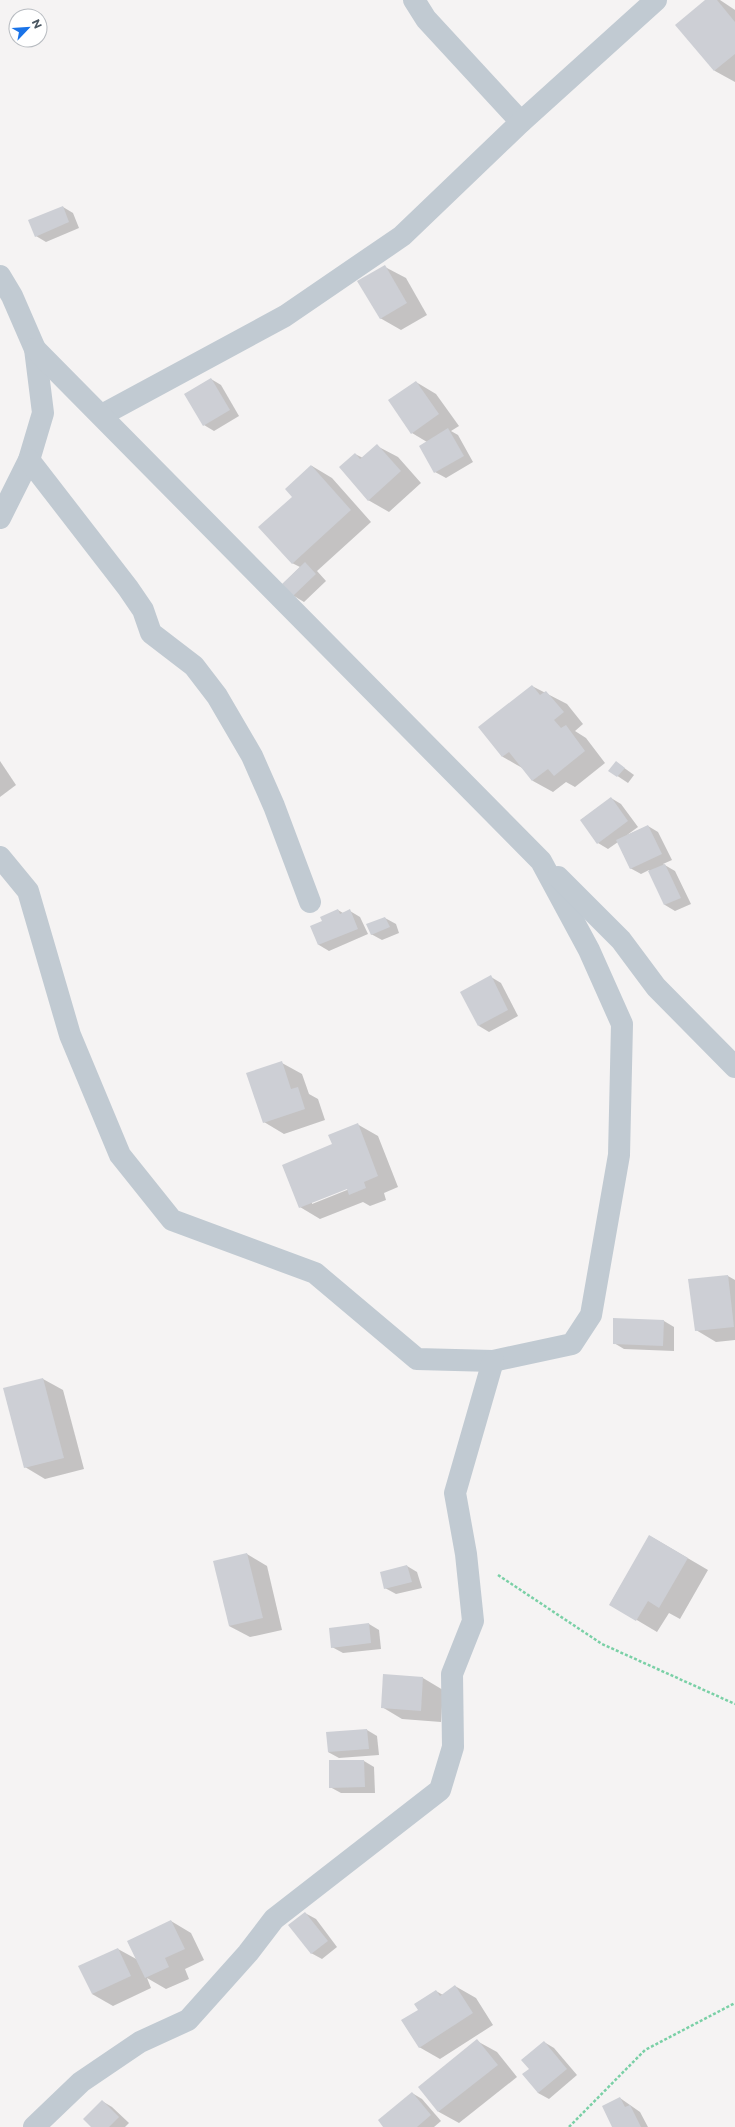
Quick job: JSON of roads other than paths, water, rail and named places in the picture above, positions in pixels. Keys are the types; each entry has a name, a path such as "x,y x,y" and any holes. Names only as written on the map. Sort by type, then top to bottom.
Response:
{"street":[{"path":"414,0 426,19 522,122"},
{"path":"102,415 285,316 402,236 522,122 656,0"},
{"path":"0,276 12,296 35,349 43,413 29,460 0,518"},
{"path":"35,349 102,415 218,536 621,940 656,987 735,1067"},
{"path":"29,460 128,588 143,610 151,633 194,666 217,696 252,756 274,806 310,902"},
{"path":"0,858 28,891 70,1035 120,1155 172,1220 315,1273 417,1359 493,1361 572,1344 591,1315 619,1155 622,1024 589,950 541,861"},
{"path":"34,2127 81,2082 140,2042 188,2020 248,1952 274,1919 440,1790 453,1746 452,1674 474,1621 466,1554 454,1493 493,1361"}]}
